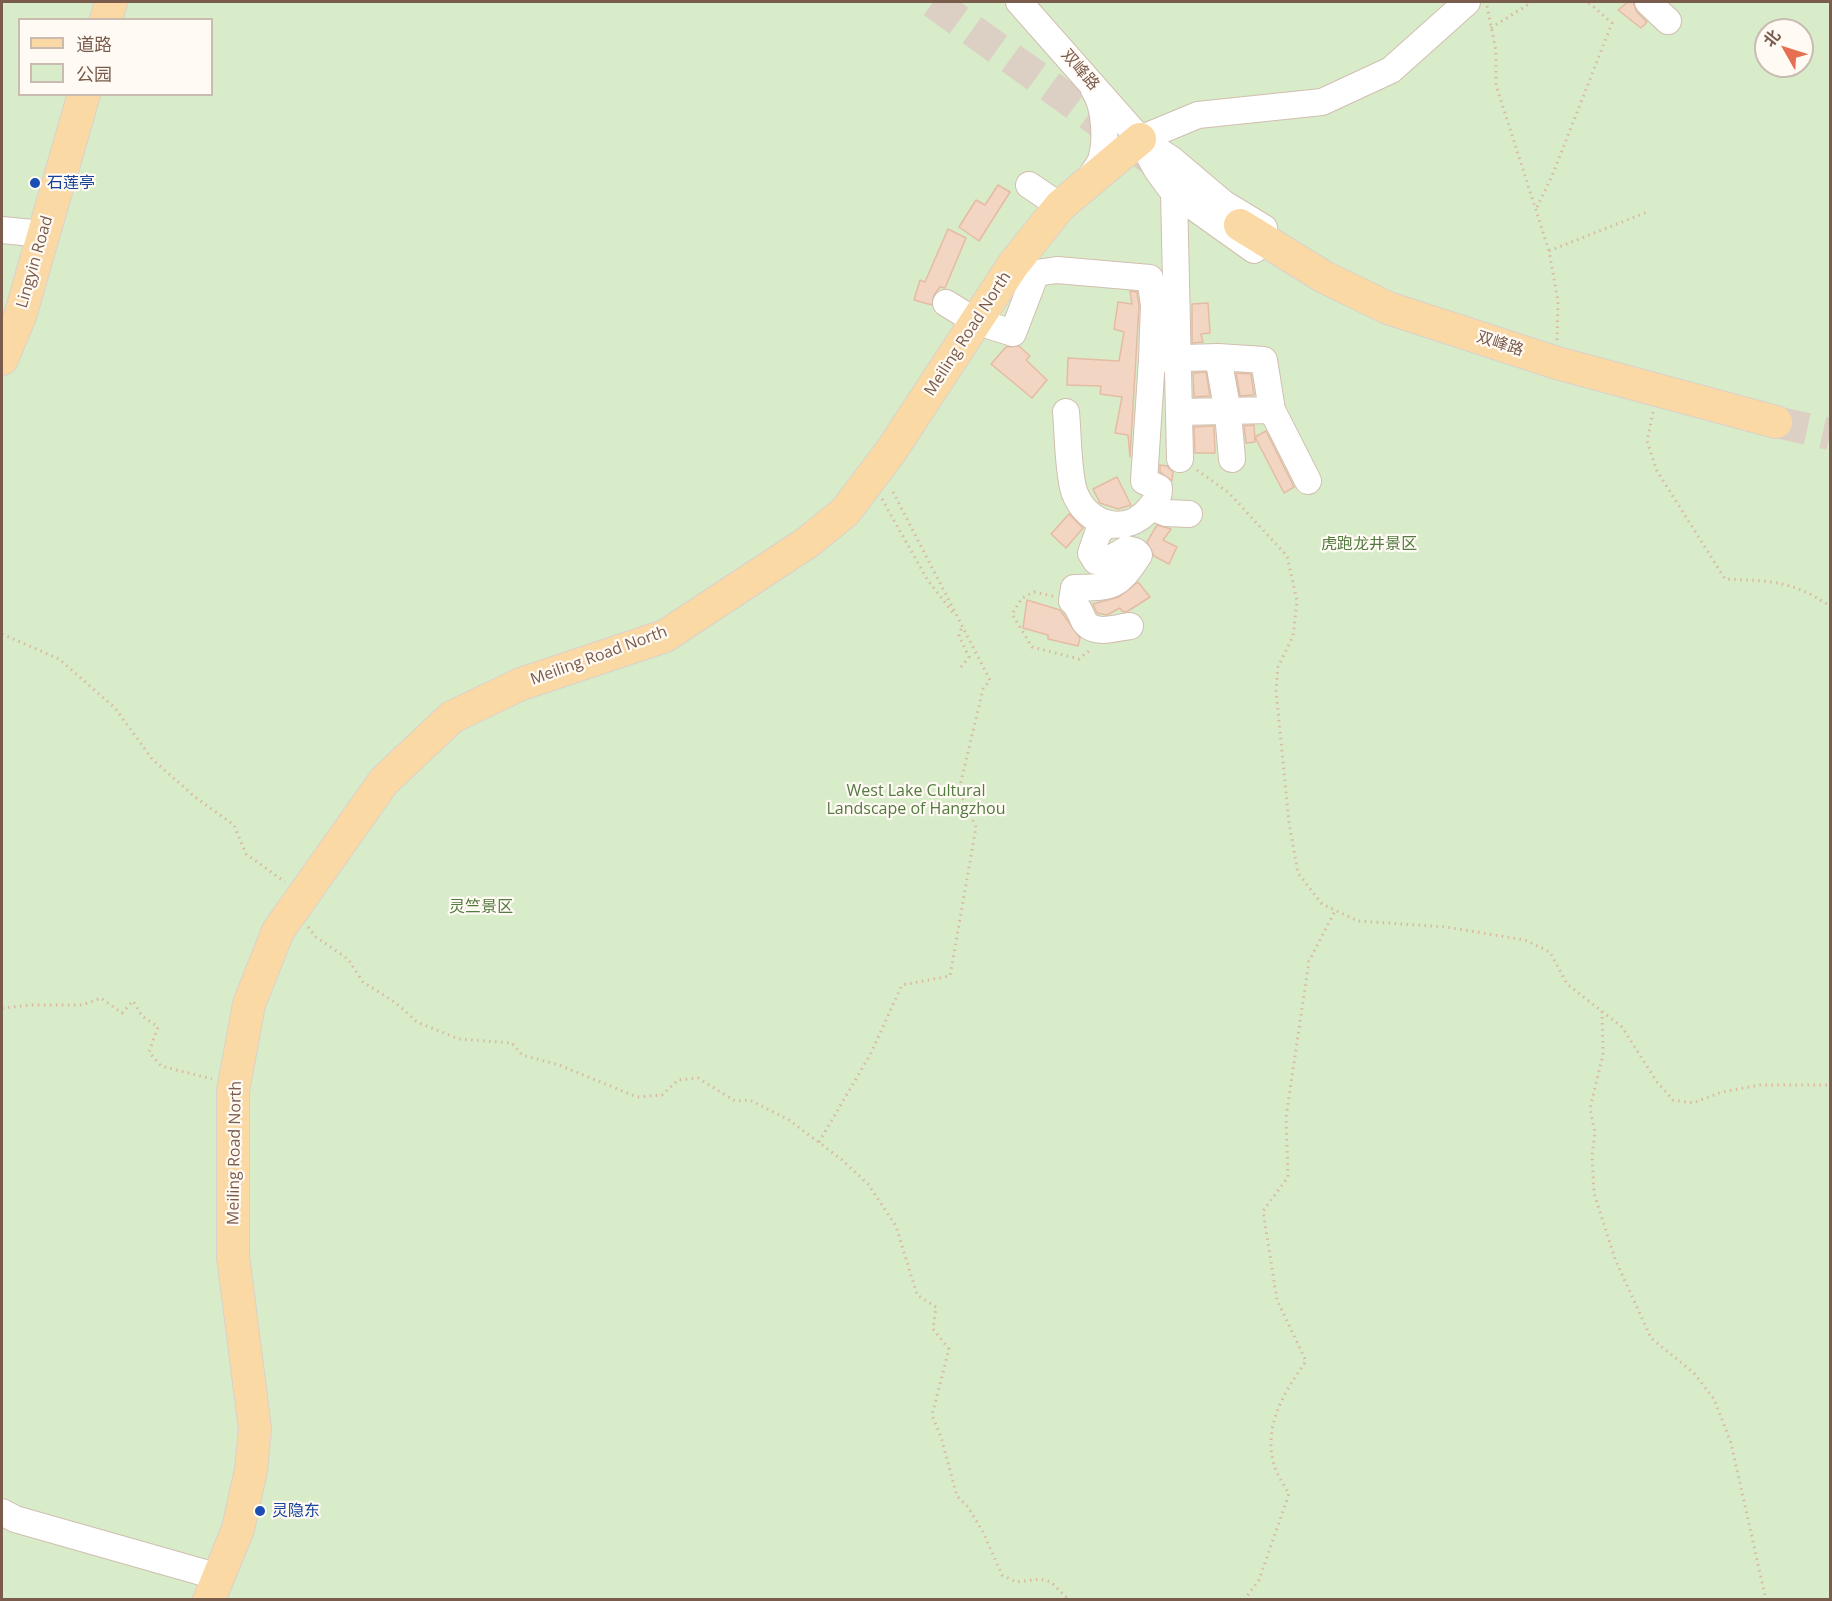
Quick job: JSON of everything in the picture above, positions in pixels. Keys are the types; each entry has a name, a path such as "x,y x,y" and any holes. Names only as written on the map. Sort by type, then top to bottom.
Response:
{"main road":[{"path":"107,18 111,2"},
{"name":"Lingyin Road","path":"2,359 20,316 83,96"},
{"name":"Meiling Road North","path":"214,1592 238,1529 251,1470 255,1429 233,1256 233,1092 249,1004 278,931 384,781 452,717 521,684 665,636 808,542 880,481 975,321 1014,265 1060,206 1140,139"},
{"name":"双峰路","path":"1240,225 1324,277 1388,308 1557,363 1776,422"}],"street":[{"name":"双峰路","path":"1019,2 1140,139"},
{"name":"Meiling Road North","path":"1140,139 1198,115 1322,102 1391,70 1467,2"},
{"path":"1648,2 1668,21"},
{"path":"1081,70 1099,97 1104,132 1101,160 1086,185"},
{"path":"1140,139 1157,170 1174,193 1245,244 1308,282 1370,311 1416,325 1467,333"},
{"path":"1140,139 1171,159 1223,203 1306,254 1467,333"},
{"path":"1029,184 1060,206"},
{"path":"1066,412 1074,492 1085,508 1106,525 1117,526 1141,520 1159,497 1160,488 1144,480 1164,359 1174,193"},
{"path":"2,230 44,234"},
{"path":"946,303 975,321 1013,333 1036,273 1058,270 1150,278 1164,359 1179,412 1180,459"},
{"path":"1164,359 1218,357 1264,360 1272,410 1308,481"},
{"path":"1218,357 1228,413 1232,459"},
{"path":"1179,412 1228,413 1272,410"},
{"path":"1151,507 1166,513 1189,514"},
{"path":"1106,525 1098,533 1091,553 1096,561 1106,562 1127,549 1139,555 1128,572 1108,588 1074,588 1072,600 1080,609 1086,624 1096,629 1130,626"},
{"path":"2,1512 15,1519 214,1592"}],"path":[{"path":"1486,2 1496,51 1496,85 1549,251 1558,301 1557,363"},
{"path":"1491,28 1532,2"},
{"path":"1536,208 1552,176 1612,23 1588,2"},
{"path":"1549,251 1647,212"},
{"path":"1657,390 1647,441 1657,471 1725,579 1780,581 1810,592 1830,606"},
{"path":"1180,459 1229,493 1287,556 1297,601 1293,636 1278,668 1276,690 1289,824 1298,873 1322,904 1358,921 1446,927 1525,940 1550,952 1567,984 1622,1027 1656,1082 1673,1100 1693,1103 1722,1092 1760,1084 1830,1085"},
{"path":"880,481 927,579 961,623 960,636 969,657 961,668"},
{"path":"819,1142 870,1055 902,986 950,976 976,827 959,790 983,689 990,680 961,623 880,481"},
{"path":"1072,600 1034,592 1022,598 1012,614 1032,647 1078,659 1096,646"},
{"path":"2,634 59,659 115,708 152,759 195,797 234,825 246,854 278,879 298,903 303,921 316,937 348,959 363,982 396,1003 417,1022 459,1039 513,1043 522,1055 559,1065 637,1097 662,1095 678,1080 698,1078 735,1101 750,1100 789,1120 868,1184 896,1226 917,1295 936,1307 933,1329 949,1349 932,1415 941,1437 957,1496 968,1507 983,1532 1002,1575 1016,1581 1040,1579 1051,1582 1069,1599"},
{"path":"1244,1599 1259,1580 1289,1494 1274,1464 1272,1421 1287,1389 1306,1361 1277,1300 1263,1211 1288,1177 1286,1117 1309,961 1336,910"},
{"path":"2,1008 32,1005 82,1005 101,998 122,1013 134,1001 142,1016 158,1027 149,1052 161,1066 211,1081 217,1075"},
{"path":"1602,1011 1603,1055 1590,1108 1595,1133 1592,1155 1594,1193 1615,1259 1651,1338 1694,1373 1714,1399 1731,1443 1766,1599"}],"green space":[{"name":"West Lake Cultural Landscape of Hangzhou","path":"2,2 1830,2 1830,1599 2,1600"}],"building":[{"path":"1628,2 1633,2 1637,12 1647,22 1641,28 1618,10"},
{"path":"998,185 1010,192 979,241 959,227 976,200 985,205"},
{"path":"948,229 966,238 945,288 940,287 934,295 932,305 914,300 920,280 925,282"},
{"path":"1130,291 1137,292 1139,306 1130,457 1128,435 1115,433 1122,397 1100,394 1101,386 1067,385 1068,358 1119,361 1124,332 1114,329 1118,302 1132,304"},
{"path":"1208,303 1210,333 1201,334 1203,342 1192,343 1192,304"},
{"path":"1019,346 1030,356 1026,360 1047,380 1032,398 991,364 1006,347"},
{"path":"1206,372 1210,396 1194,397 1193,373"},
{"path":"1236,373 1251,374 1254,395 1240,396"},
{"path":"1254,425 1255,442 1246,443 1244,426"},
{"path":"1214,426 1215,453 1195,453 1194,427"},
{"path":"1266,431 1294,487 1284,493 1255,437"},
{"path":"1160,465 1167,466 1173,472 1172,481 1160,472"},
{"path":"1117,477 1131,505 1118,509 1100,503 1093,489"},
{"path":"1069,514 1083,528 1066,548 1051,534"},
{"path":"1157,525 1171,529 1163,540 1177,547 1169,564 1154,556 1147,542"},
{"path":"1138,582 1150,597 1128,611 1123,612 1120,608 1107,615 1097,613 1093,604 1119,597"},
{"path":"1027,600 1060,610 1080,638 1078,646 1048,639 1048,635 1023,628"}],"tunnel":[{"path":"933,2 1155,162"},
{"path":"1776,422 1830,434"}],"place":[{"name":"石莲亭","path":"35,183"},
{"name":"灵隐东","path":"260,1511"}],"park label":[{"name":"虎跑龙井景区","path":"1369,544"},
{"name":"灵竺景区","path":"481,907"}]}
